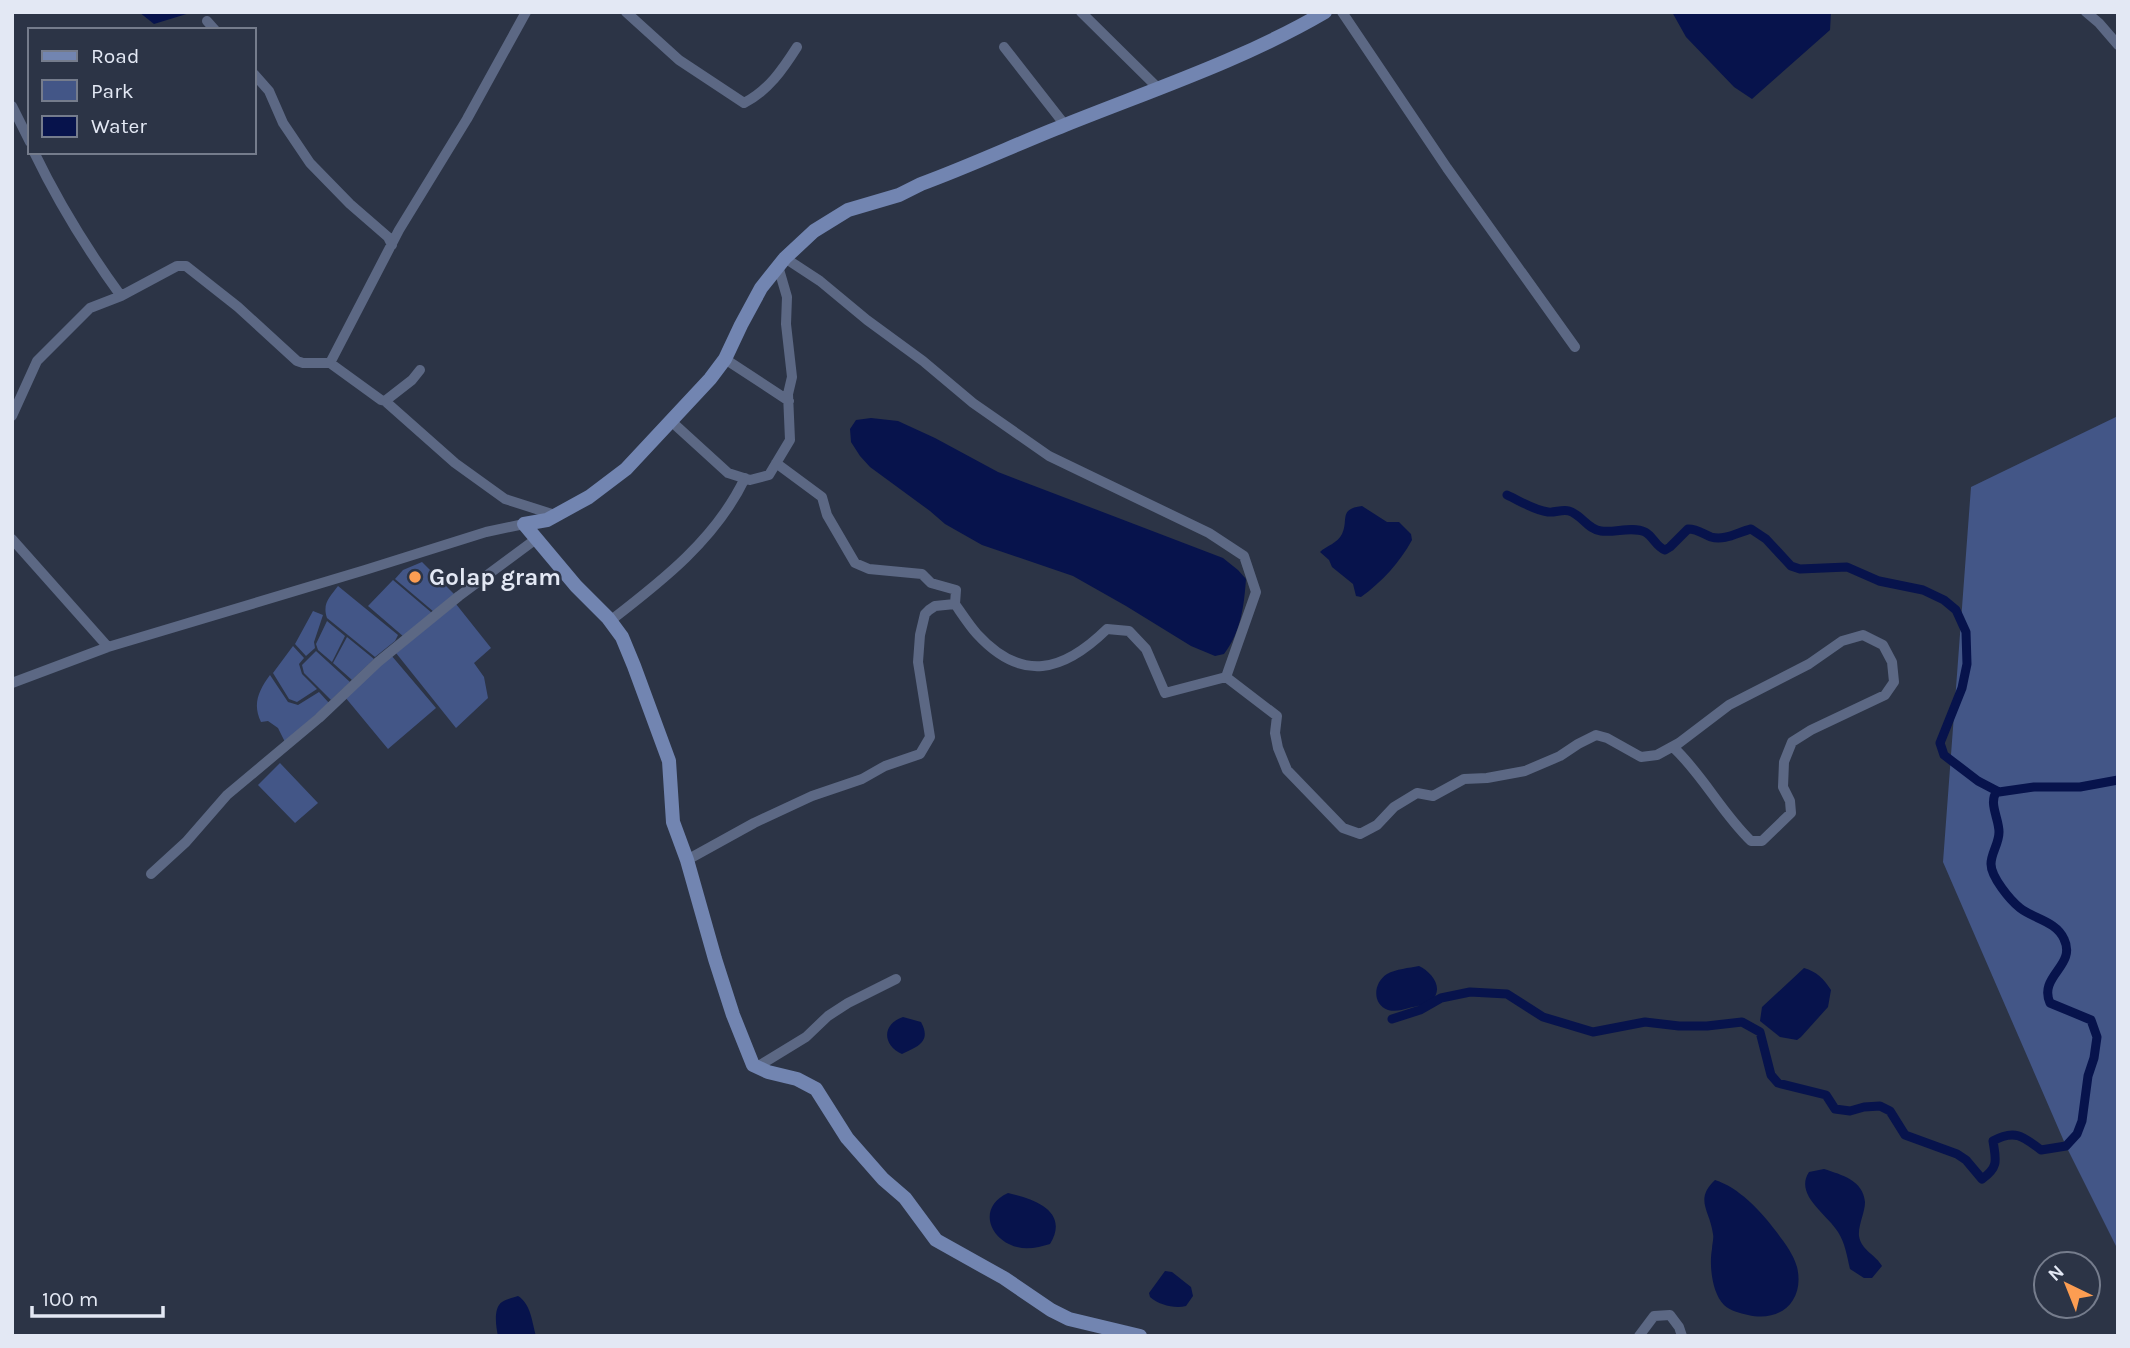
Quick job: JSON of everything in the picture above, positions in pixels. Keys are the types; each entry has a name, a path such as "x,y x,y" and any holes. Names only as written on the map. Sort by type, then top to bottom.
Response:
{"street":[{"path":"330,363 392,245 467,119 526,12"},
{"path":"626,12 679,60 744,103 763,91 797,47"},
{"path":"1081,12 1159,89"},
{"path":"12,683 108,648 486,532 547,520 589,497 626,469 672,422 725,359 756,297 782,262 814,231 848,210 899,195 1065,125 1159,89 1297,29 1325,12"},
{"path":"1342,12 1447,167 1576,347"},
{"path":"2086,12 2118,45"},
{"path":"1004,47 1065,125"},
{"path":"256,76 269,91 283,123 310,163 350,204 388,237 392,245"},
{"path":"12,106 28,138"},
{"path":"35,154 57,199 88,250 121,296"},
{"path":"672,422 728,473 750,480 769,475 790,440 789,401 792,377 782,262"},
{"path":"782,262 820,281 973,403 1049,456 1209,533 1244,556 1256,592 1226,677"},
{"path":"12,416 37,361 90,309 177,266 186,266 238,307 297,361 330,363 385,401 455,463 505,499 555,515"},
{"path":"725,359 789,401"},
{"path":"385,401 412,380 420,370"},
{"path":"12,382 23,390"},
{"path":"776,463 822,497 827,514 855,563 869,569 922,574 931,583 957,590 955,604 976,633 999,655 1017,664 1036,667 1063,662 1080,652 1107,629 1129,631 1146,649 1165,693 1226,677"},
{"path":"610,621 698,546 731,505 744,478"},
{"path":"524,524 576,586 610,621 622,637 635,666 669,761 673,822 733,1015 753,1065 768,1072 797,1079 816,1089 847,1138 883,1180 905,1198 936,1240 1069,1319 1140,1336"},
{"path":"12,539 108,648"},
{"path":"151,874 186,842 227,795 319,718 378,662 459,596 536,539"},
{"path":"687,860 754,823 812,796 862,779 885,766 920,754 930,737 918,662 920,635 925,614 929,610 935,606 955,604"},
{"path":"1226,677 1277,716 1275,733 1287,771 1343,828 1360,834 1377,825 1394,807 1417,793 1433,796 1464,779 1525,771 1597,735 1607,737 1641,757 1657,755 1673,747 1729,705 1809,664 1842,641 1863,635 1883,645 1892,662 1894,682 1885,695 1811,730 1792,742 1784,762 1783,788 1790,801 1791,813 1762,841 1751,841 1735,826 1695,769 1673,747"},
{"path":"757,1067 806,1037 828,1016 848,1003 896,979"},
{"path":"1639,1336 1654,1317 1670,1315 1679,1326 1682,1336"}],"green space":[{"path":"2118,416 2118,1250 2066,1146 1943,862 1971,487"},
{"path":"422,562 455,595 434,612 395,579 403,570"},
{"path":"393,580 432,613 404,637 368,606"},
{"path":"338,586 398,635 395,641 375,657 327,618 326,604"},
{"path":"456,604 491,648 474,663 484,677 488,698 456,728 396,653"},
{"path":"313,611 323,615 314,642 315,648 306,656 295,644"},
{"path":"327,621 345,636 332,662 318,650 316,644"},
{"path":"347,637 374,659 352,680 333,663"},
{"path":"293,646 304,658 299,664 302,674 317,689 297,702 289,699 273,673"},
{"path":"316,651 350,682 331,700 304,673 302,665"},
{"path":"391,655 436,708 388,749 345,697"},
{"path":"270,675 288,702 298,705 319,692 329,703 285,742 278,728 268,721 261,722 258,715 258,697"},
{"path":"280,763 318,803 295,823 258,785"}],"water":[{"path":"139,12 193,12 154,24"},
{"path":"1672,12 1831,12 1830,30 1752,99 1734,87 1686,37"},
{"path":"871,418 898,421 998,472 1223,558 1246,579 1241,618 1230,646 1224,654 1215,656 1191,646 1073,576 982,545 945,524 870,467 860,456 851,442 850,429 856,420"},
{"path":"1362,506 1387,522 1399,522 1411,534 1412,540 1390,571 1361,597 1356,596 1353,584 1332,567 1320,552 1340,537 1347,512"},
{"path":"1419,966 1428,972 1437,986 1431,1001 1391,1011 1383,1007 1376,993 1382,978 1394,971"},
{"path":"1804,968 1813,971 1831,990 1828,1007 1797,1040 1780,1037 1760,1021 1762,1007"},
{"path":"903,1017 921,1022 925,1034 921,1043 902,1054 891,1045 887,1035 891,1024"},
{"path":"1824,1169 1851,1180 1860,1188 1865,1206 1860,1241 1882,1266 1872,1278 1864,1278 1850,1269 1840,1236 1809,1196 1805,1180 1809,1172"},
{"path":"1715,1180 1732,1188 1756,1208 1793,1257 1799,1279 1797,1290 1794,1299 1780,1312 1760,1317 1738,1313 1720,1300 1711,1271 1713,1234 1704,1200"},
{"path":"1008,1193 1038,1203 1052,1215 1056,1223 1050,1244 1021,1248 999,1238 990,1223 990,1214 998,1199"},
{"path":"1165,1271 1172,1272 1191,1287 1193,1296 1186,1306 1167,1306 1150,1297 1149,1293"},
{"path":"518,1296 528,1308 536,1336 498,1336 496,1318 499,1305"}],"waterway":[{"path":"1507,495 1543,511 1569,511 1596,530 1645,532 1665,550 1688,529 1716,538 1751,529 1766,539 1791,566 1800,569 1847,567 1879,581 1923,590 1944,600 1956,610 1966,632 1967,664 1962,688 1940,743 1944,755 1978,781 1999,792 2034,787 2080,787 2118,780"},
{"path":"1392,1019 1420,1010 1441,998 1470,992 1507,994 1543,1017 1593,1032 1645,1022 1679,1026 1742,1022 1760,1032 1771,1075 1778,1083 1826,1095 1835,1109 1850,1111 1880,1106 1890,1111 1905,1135 1957,1154 1966,1160 1982,1179 1994,1167 1993,1141 2000,1137 2018,1136 2041,1150 2066,1146 2077,1134 2082,1121 2097,1037 2091,1020 2050,1003 2049,985 2066,957 2064,939 2056,928 2020,908 2006,894 1994,875 1992,856 1999,836 1994,806 1997,791"}],"place":[{"name":"Golap gram","path":"415,577"}]}
